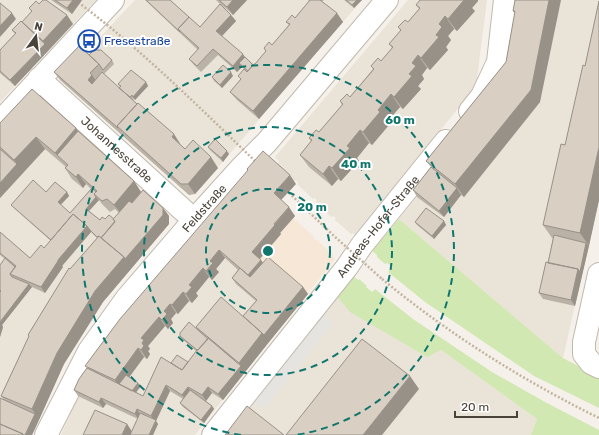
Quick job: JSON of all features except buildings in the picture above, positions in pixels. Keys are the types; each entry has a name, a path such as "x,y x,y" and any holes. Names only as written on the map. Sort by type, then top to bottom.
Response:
{"street":[{"path":"0,122 113,0"},
{"name":"Feldstraße","path":"46,435 89,351 127,298 194,220 240,169 267,142 387,0"},
{"name":"Andreas-Hofer-Straße","path":"213,435 482,96 498,62 505,0"},
{"name":"Johannesstraße","path":"39,79 194,220"},
{"path":"599,274 584,342 584,354 591,363 599,367"}],"path":[{"path":"75,0 130,44 157,68 260,166"},
{"path":"282,187 382,280 432,318 490,357 540,387 599,418"}],"shaded area":[{"path":"0,0 96,0 0,102"},
{"path":"135,0 362,0 195,194 189,195 60,80"},
{"path":"408,0 487,0 476,86 355,236 335,220 336,218 333,216 331,217 316,202 317,200 315,198 313,199 297,184 298,183 296,180 294,181 277,165 279,161 275,157"},
{"path":"525,0 599,0 599,199 563,358 399,219 515,75"},
{"path":"41,102 169,216 169,224 102,302 64,364 0,435 0,147"},
{"path":"254,178 295,219 294,220 296,222 297,221 314,237 313,238 333,255 335,259 290,315 202,238"},
{"path":"202,238 290,315 195,435 61,435 83,385"},
{"path":"336,295 441,350 537,419 531,435 223,435"},
{"path":"321,313 333,323 264,409 251,400"}],"green space":[{"path":"399,219 563,358 599,377 599,408 534,376 425,302 388,272 392,267 387,263 385,264 372,251"},
{"path":"352,275 358,280 359,279 372,292 375,289 413,319 492,372 599,430 599,435 531,435 537,419 441,350 427,357 350,312 336,295"}],"place":[{"name":"Fresestraße","path":"89,41"}]}
